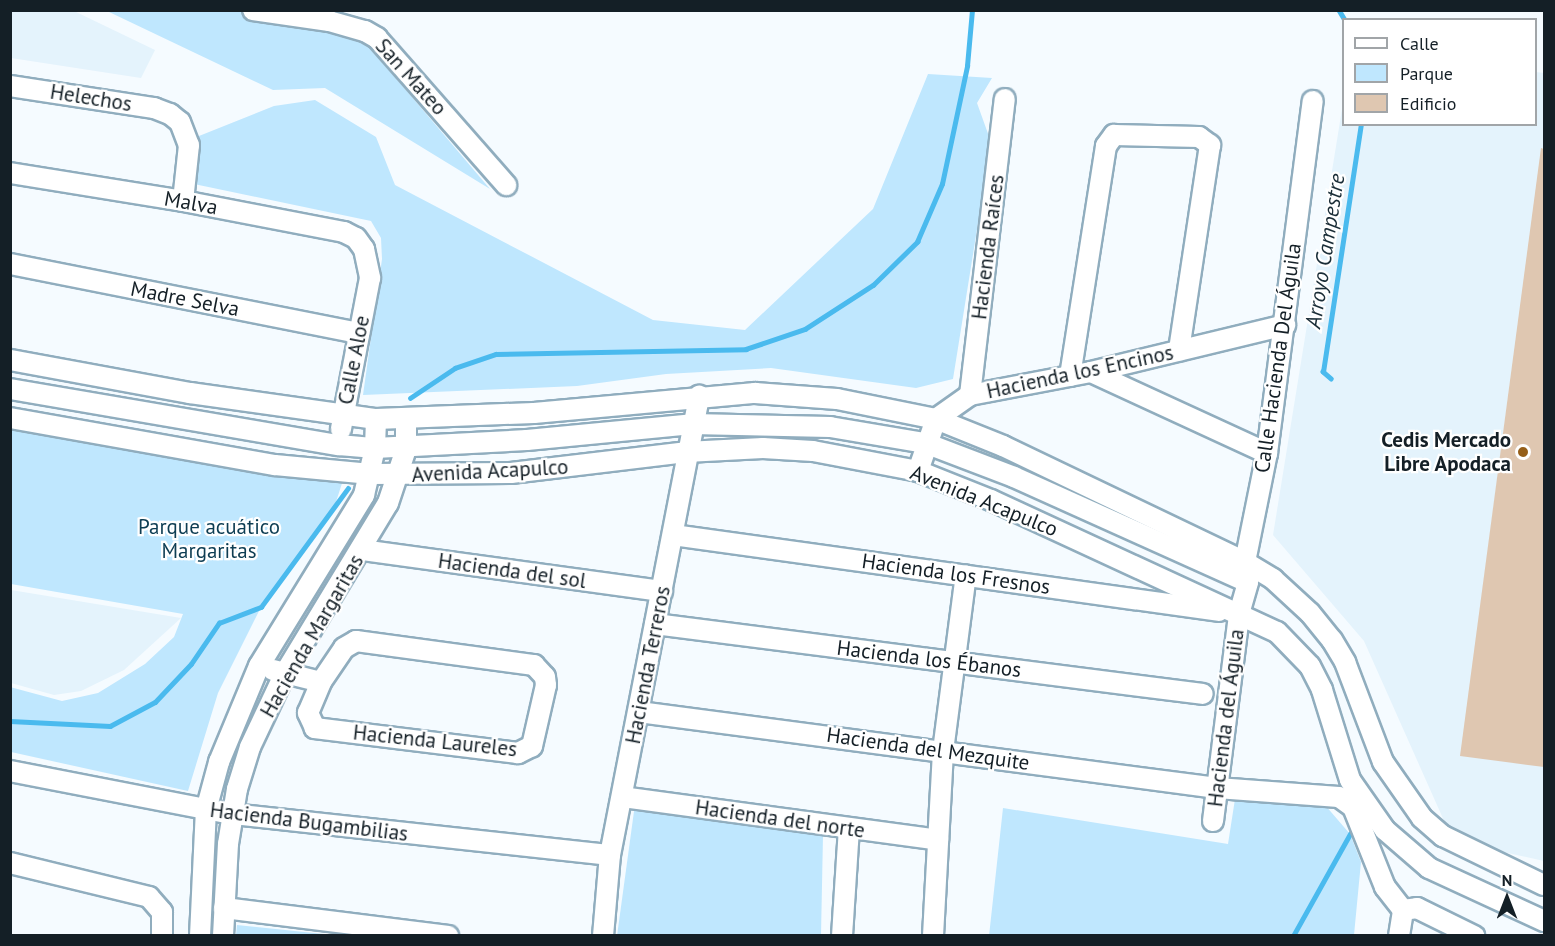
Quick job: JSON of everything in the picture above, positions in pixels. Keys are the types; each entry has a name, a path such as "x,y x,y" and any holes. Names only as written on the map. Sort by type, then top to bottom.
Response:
{"street":[{"name":"San Mateo","path":"253,10 329,21 377,38 506,185"},
{"name":"Helechos","path":"10,86 154,108 170,114 180,122 189,145 183,201"},
{"name":"Hacienda Raíces","path":"970,395 1005,99"},
{"name":"Calle Hacienda Del Águila","path":"1239,614 1248,582 1245,562 1267,453 1313,101"},
{"path":"1070,376 1106,146 1114,135 1199,137 1209,145 1179,351"},
{"name":"Malva","path":"10,173 183,201 344,232 364,249"},
{"name":"Calle Aloe","path":"333,471 370,278 364,249"},
{"name":"Madre Selva","path":"10,264 359,333"},
{"name":"Hacienda los Encinos","path":"936,419 970,395 1091,372 1285,325"},
{"path":"10,360 343,416 376,419 534,413 699,396 815,397 936,419 1003,446 1245,562 1279,584 1310,613 1332,640 1345,662 1383,762 1422,818 1443,836 1545,885"},
{"path":"1091,372 1267,453"},
{"path":"10,389 339,445 405,449"},
{"name":"Hacienda Terreros","path":"603,936 610,855 673,535 686,452 699,396"},
{"name":"Avenida Acapulco","path":"10,418 221,456 370,474 511,473 686,452 763,448 813,451 918,471 991,500 1277,632 1310,666 1322,690 1350,780 1385,830 1429,868 1545,921"},
{"name":"Hacienda Margaritas","path":"223,936 232,814 250,747 285,673 362,550 400,475 405,449 406,418"},
{"name":"Hacienda Margaritas","path":"200,936 206,810 234,720 259,666 355,511 370,474 375,448 376,419"},
{"path":"918,471 925,443 936,419"},
{"name":"Avenida Acapulco","path":"405,449 693,424 830,427 925,443 1014,477 1248,582"},
{"name":"Hacienda los Fresnos","path":"673,535 1239,614"},
{"name":"Hacienda del sol","path":"362,550 662,591"},
{"path":"933,936 943,751 966,575"},
{"name":"Hacienda del Águila","path":"1213,821 1239,614"},
{"name":"Hacienda los Ébanos","path":"655,624 1203,694"},
{"name":"Hacienda Laureles","path":"356,641 534,665 546,685 536,738 527,751 518,753 315,728 308,712 321,682 344,648 356,641"},
{"path":"259,666 321,682"},
{"name":"Hacienda del Mezquite","path":"639,712 1217,788 1345,800 1353,807 1385,887 1403,910"},
{"name":"Hacienda Bugambilias","path":"10,771 232,814 610,855"},
{"name":"Hacienda del norte","path":"622,797 938,840"},
{"path":"843,936 849,829"},
{"path":"10,864 149,897 162,912 162,936"},
{"path":"224,908 448,936"},
{"path":"1399,936 1403,910 1417,908 1474,936"}],"shaded area":[{"path":"10,11 74,11 155,50 141,78 11,58"},
{"path":"1537,72 1544,73 1544,861 1453,841 1364,641 1273,535 1342,109 1342,126 1537,126"},
{"path":"10,590 181,618 124,670 81,691 54,695 11,683"}],"green space":[{"path":"107,11 237,11 355,30 490,189 325,88 273,90"},
{"path":"928,74 992,78 977,103 991,142 953,379 916,388 771,368 666,374 577,386 363,395 382,259 381,238 371,221 194,184 199,136 274,106 315,100 376,137 395,185 653,320 745,330 873,209"},
{"name":"Parque acuático Margaritas","path":"11,426 345,474 335,505 261,607 218,693 188,791 11,752 10,687 62,701 98,693 145,664 174,637 183,614 11,584"},
{"path":"1235,799 1325,805 1350,834 1361,862 1354,935 989,936 1003,808 1228,844"},
{"path":"635,804 823,835 821,935 617,936"},
{"path":"237,925 333,935 236,935"}],"building":[{"name":"Cedis Mercado Libre Apodaca","path":"1541,148 1544,149 1544,767 1460,756"}],"waterway":[{"path":"410,398 455,368 496,354 746,349 805,329 873,285 917,242 942,184 967,66 972,10"},
{"name":"Arroyo Campestre","path":"1339,10 1344,18"},
{"name":"Arroyo Campestre","path":"1331,379 1323,372 1361,126"},
{"path":"10,721 110,726 155,702 191,664 219,623 261,607 348,488"},
{"name":"Arroyo Campestre","path":"1293,936 1350,834"}],"place":[{"name":"Cedis Mercado Libre Apodaca","path":"1523,452"}]}
